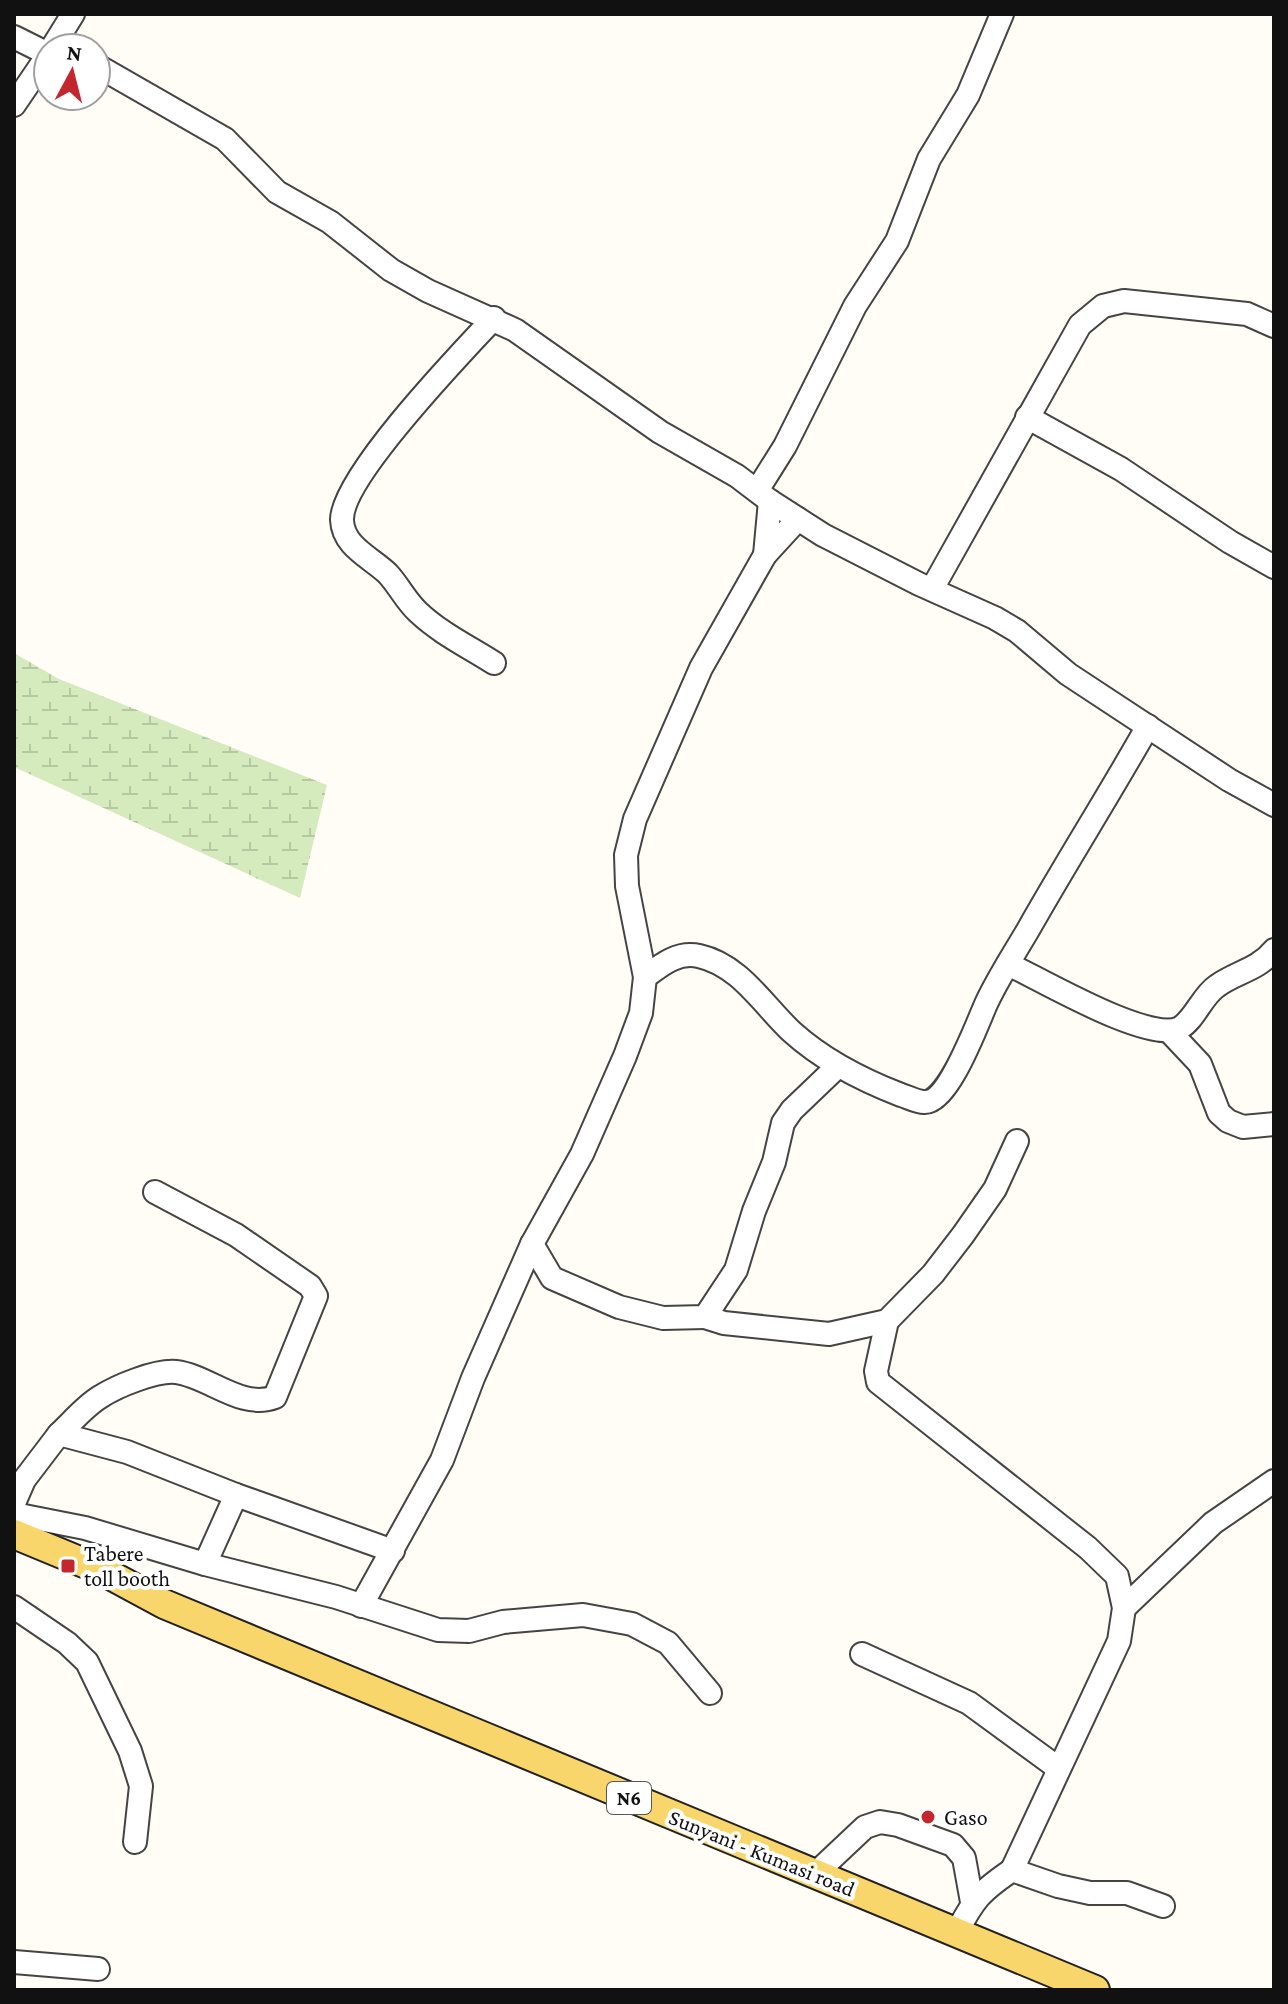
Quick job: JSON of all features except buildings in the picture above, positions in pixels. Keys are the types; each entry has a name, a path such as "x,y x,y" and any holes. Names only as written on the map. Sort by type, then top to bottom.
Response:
{"main road":[{"name":"N6","path":"14,1534 101,1570 164,1604"},
{"name":"N6","path":"14,1551 93,1586 164,1604"},
{"name":"Sunyani - Kumasi road","path":"164,1604 1095,1990"}],"street":[{"path":"62,32 73,14"},
{"path":"765,555 764,495 785,446 855,306 897,241 929,159 968,95 1002,14"},
{"path":"14,37 32,46"},
{"path":"112,74 225,139 277,192 330,222 391,270 428,291 494,318 561,359 660,432 823,535 1017,631 1068,674 1229,780 1274,805"},
{"path":"14,105 32,78"},
{"path":"932,589 1080,325 1103,306 1124,301 1174,305 1247,314 1274,326"},
{"path":"494,318 432,384 370,461 347,499 342,518 344,532 351,543 389,575 420,614 494,663"},
{"path":"1027,417 1121,469 1230,542 1274,567"},
{"path":"361,1606 442,1460 473,1378 532,1244 582,1154 625,1056 641,1013 645,977 627,886 626,855 635,819 701,668 765,555 798,519"},
{"path":"645,977 670,960 684,955 718,962 743,980 804,1042 838,1066 900,1094 923,1102 933,1101 942,1093 955,1071 1008,964 1148,726"},
{"path":"1008,964 1125,1022 1169,1031 1182,1027 1216,986 1252,970 1266,961 1274,950"},
{"path":"1169,1031 1200,1064 1219,1113 1228,1121 1243,1127 1274,1124"},
{"path":"705,1317 736,1270 754,1211 774,1162 783,1123 792,1110 838,1066"},
{"path":"957,1932 972,1902 1012,1870 1119,1641 1124,1608 1117,1576 1088,1548 878,1382 876,1371 887,1321 933,1274 963,1235 995,1189 1017,1141"},
{"path":"14,1503 24,1480 59,1434 100,1397 156,1373 177,1372 250,1400 264,1401 275,1397 316,1296 310,1286 236,1235 155,1192"},
{"path":"532,1244 552,1278 607,1302 663,1318 705,1317 724,1323 829,1334 887,1321"},
{"path":"59,1434 127,1452 393,1551"},
{"path":"1124,1608 1213,1523 1274,1481"},
{"path":"205,1564 236,1495"},
{"path":"14,1514 85,1528 438,1630 469,1631 503,1622 583,1615 632,1624 668,1643 710,1693"},
{"path":"14,1607 67,1643 87,1662 130,1751 141,1786 135,1842"},
{"path":"862,1654 969,1703 1058,1768"},
{"path":"814,1875 865,1827 880,1822 898,1825 953,1845 964,1858 972,1902"},
{"path":"1012,1870 1058,1886 1090,1893 1127,1893 1163,1906"},
{"path":"14,1962 98,1969"}],"green space":[{"path":"14,653 59,679 327,785 300,898 14,767"}],"place":[{"name":"Tabere toll booth","path":"68,1566"},
{"name":"Gaso","path":"928,1817"}]}
